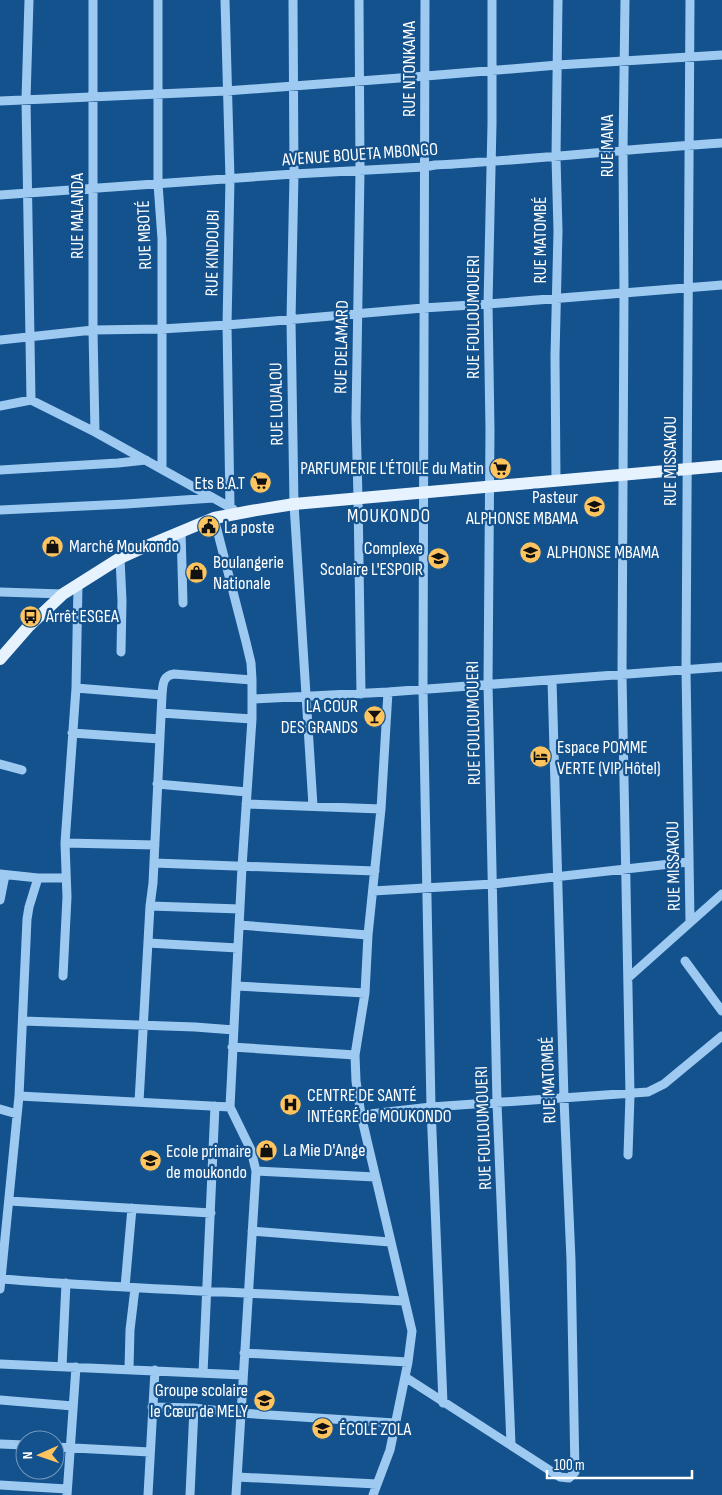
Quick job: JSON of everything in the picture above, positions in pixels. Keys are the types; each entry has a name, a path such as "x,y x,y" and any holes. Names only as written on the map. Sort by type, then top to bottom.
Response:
{"main road":[{"path":"0,659 28,627 63,594 120,558 235,510 722,466"}],"street":[{"path":"29,0 26,99 31,400"},
{"name":"RUE MALANDA","path":"93,0 94,97 92,188 95,432"},
{"name":"RUE MBOTÉ","path":"158,0 158,184 162,239 162,468"},
{"name":"RUE KINDOUBI","path":"225,0 226,91 230,179 227,325 235,510"},
{"name":"RUE LOUALOU","path":"293,0 294,174 292,320 294,504 313,806"},
{"name":"RUE DELAMARD","path":"358,0 360,171 356,419 361,694"},
{"name":"RUE NTONKAMA","path":"425,0 422,493 423,689 431,1107 443,1403"},
{"name":"RUE FOULOUMOUERI","path":"492,0 488,304 490,430 488,488 488,684 497,1103 511,1444"},
{"name":"RUE MATOMBÉ","path":"556,481 558,0"},
{"name":"RUE MANA","path":"625,0 622,675 630,1094 628,1155"},
{"name":"RUE MISSAKOU","path":"690,0 686,469 686,669 690,921"},
{"path":"0,101 226,91 558,64 722,55"},
{"name":"AVENUE BOUETA MBONGO","path":"0,195 294,174 424,167 722,143"},
{"path":"0,340 93,330 161,329 227,325 722,285"},
{"path":"0,406 31,400 162,468 235,510"},
{"path":"0,470 146,460"},
{"path":"0,510 213,498"},
{"path":"214,518 251,663 252,680 252,719 242,866 230,1107 251,1150 256,1171 236,1495"},
{"path":"181,531 183,602"},
{"path":"120,558 122,601 121,652"},
{"path":"63,976 67,897 65,843 76,688 78,585"},
{"path":"0,592 63,594"},
{"path":"252,699 361,694 722,667"},
{"path":"139,1102 164,679 169,675 252,680"},
{"name":"RUE MATOMBÉ","path":"511,1444 560,1477 569,1478 575,1472 571,1260 564,1099 552,680"},
{"path":"76,688 162,695"},
{"path":"373,1495 390,1450 408,1362 412,1331 361,1115 356,1081 355,1056 365,993 368,935 381,809 388,692"},
{"path":"161,713 252,719"},
{"path":"72,733 160,739"},
{"path":"0,764 22,770"},
{"path":"157,784 247,792"},
{"path":"246,804 381,809"},
{"path":"65,843 155,845"},
{"path":"373,891 493,884 559,875 688,862"},
{"path":"154,864 375,871"},
{"path":"0,900 2,875 66,878"},
{"path":"0,1289 19,1096 27,919 38,878"},
{"path":"628,978 722,894"},
{"path":"150,906 240,909"},
{"path":"239,925 368,935"},
{"path":"148,943 238,948"},
{"path":"685,961 722,1011"},
{"path":"236,986 365,993"},
{"path":"23,1021 234,1030"},
{"path":"361,1115 431,1107 648,1092 658,1089 722,1036"},
{"path":"232,1047 355,1056"},
{"path":"19,1096 230,1107"},
{"path":"202,1373 215,1106"},
{"path":"0,1109 17,1114"},
{"path":"256,1171 375,1177"},
{"path":"9,1201 211,1213"},
{"path":"125,1286 132,1208"},
{"path":"252,1231 390,1242"},
{"path":"2,1279 163,1290 207,1290 404,1301"},
{"path":"62,1367 66,1283"},
{"path":"129,1369 130,1330 135,1288"},
{"path":"244,1353 408,1362"},
{"path":"0,1364 243,1375"},
{"path":"0,1486 67,1492 76,1367"},
{"path":"148,1495 155,1370"},
{"path":"405,1377 443,1403 511,1444"},
{"path":"0,1400 73,1406"},
{"path":"152,1407 194,1408 240,1413 395,1423"},
{"path":"190,1495 194,1408"},
{"path":"0,1444 15,1445"},
{"path":"65,1448 150,1452"},
{"path":"237,1478 377,1484"}],"place":[{"name":"PARFUMERIE L'ÉTOILE du Matin","path":"500,468"},
{"name":"Ets B.A.T","path":"261,483"},
{"name":"Pasteur ALPHONSE MBAMA","path":"594,507"},
{"name":"La poste","path":"208,527"},
{"name":"Marché Moukondo","path":"53,546"},
{"name":"ALPHONSE MBAMA","path":"531,552"},
{"name":"Complexe Scolaire L'ESPOIR","path":"439,558"},
{"name":"Boulangerie Nationale","path":"197,572"},
{"name":"Arrêt ESGEA","path":"30,616"},
{"name":"LA COUR DES GRANDS","path":"374,716"},
{"name":"Espace POMME VERTE (VIP Hôtel)","path":"541,757"},
{"name":"CENTRE DE SANTÉ INTÉGRÉ de MOUKONDO","path":"291,1105"},
{"name":"La Mie D'Ange","path":"267,1150"},
{"name":"Ecole primaire de moukondo","path":"150,1161"},
{"name":"Groupe scolaire le Cœur de MELY","path":"264,1400"},
{"name":"ÉCOLE ZOLA","path":"323,1429"}],"district":[{"name":"MOUKONDO","path":"389,515"}]}
